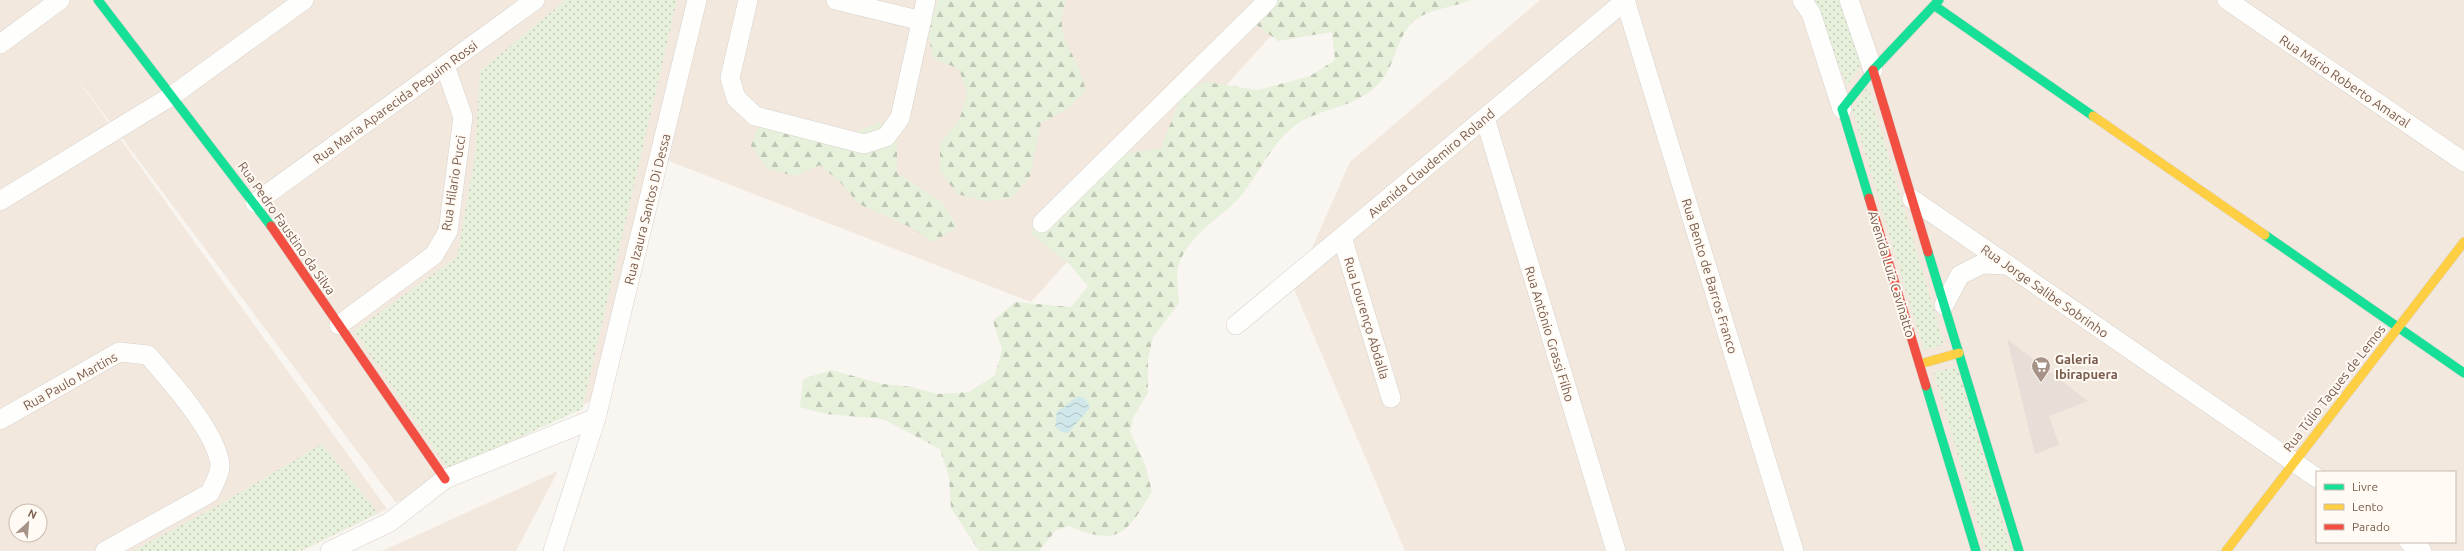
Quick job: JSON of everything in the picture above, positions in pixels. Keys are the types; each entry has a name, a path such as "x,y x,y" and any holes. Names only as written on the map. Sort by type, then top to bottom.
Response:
{"street":[{"path":"0,44 60,0"},
{"name":"Rua Pedro Faustino da Silva","path":"98,0 173,95 255,203 445,479"},
{"path":"0,201 173,95 304,0"},
{"name":"Rua Maria Aparecida Peguim Rossi","path":"255,203 535,0"},
{"name":"Rua Izaura Santos Di Dessa","path":"553,551 596,418 697,0"},
{"path":"748,0 730,78 736,98 755,116 864,144 886,138 900,118 926,0"},
{"path":"836,0 922,21"},
{"path":"1042,223 1268,0"},
{"name":"Avenida Claudemiro Roland","path":"1236,325 1626,0"},
{"name":"Rua Bento de Barros Franco","path":"1626,0 1794,551"},
{"name":"Avenida Luiz Cavinatto","path":"1802,0 1811,13 1842,109 1976,551"},
{"path":"1849,0 1873,70 2019,551"},
{"name":"Rua Mário Roberto Amaral","path":"2227,0 2464,162"},
{"path":"1842,109 1873,70 1937,3 2464,373"},
{"name":"Rua Hilario Pucci","path":"339,325 434,256 448,231 463,117 445,66"},
{"name":"Rua Antônio Grassi Filho","path":"1485,118 1616,551"},
{"name":"Rua Jorge Salibe Sobrinho","path":"1912,199 2316,477"},
{"name":"Rua Lourenço Abdalla","path":"1342,237 1391,398"},
{"name":"Rua Túlio Taques de Lemos","path":"2226,551 2464,242"},
{"path":"1944,305 1960,275 1982,264 2008,265"},
{"name":"Rua Paulo Martins","path":"0,420 119,352 148,355 186,401 212,443 220,466 210,493 105,551"},
{"path":"1920,364 1959,352"},
{"path":"330,551 390,522 445,479 596,418"},
{"path":"2410,543 2422,551"}],"shaded area":[{"path":"0,0 690,0 592,400 396,503 64,61 387,509 302,551 0,551"},
{"path":"700,0 1303,0 1031,302 659,157"},
{"path":"1540,0 2464,0 2464,551 1405,551 1294,289 1350,162"},
{"path":"558,471 516,551 382,551"}],"green space":[{"path":"566,0 677,0 582,409 448,469 354,331 457,257 475,158 480,71"},
{"path":"938,0 1066,0 1062,19 1063,34 1078,67 1086,91 1067,109 1041,123 1030,177 1012,198 985,201 957,194 940,171 940,143 959,121 967,94 959,69 933,58 928,32"},
{"path":"1274,0 1471,0 1422,15 1410,25 1404,33 1389,69 1377,85 1368,93 1350,103 1302,121 1285,134 1272,150 1244,192 1235,202 1203,230 1185,252 1179,264 1177,278 1179,303 1153,337 1148,359 1148,393 1133,418 1130,431 1146,467 1152,492 1135,518 1127,527 1120,533 1110,536 1086,532 1069,526 1056,530 1039,551 979,551 951,508 949,477 940,449 883,419 826,414 800,407 803,379 831,370 883,384 912,387 938,394 969,392 995,375 1002,349 993,321 1015,302 1071,307 1088,286 1069,264 1030,233 1110,156 1161,148 1181,96 1205,82 1258,90 1310,76 1335,60 1332,32 1278,41 1255,24"},
{"path":"1814,0 1840,0 1861,66 1847,86"},
{"path":"1868,87 1944,344 1924,350 1852,109"},
{"path":"775,118 803,118 827,133 855,133 880,122 897,144 897,173 943,203 957,227 933,242 910,227 859,204 841,183 820,165 795,176 767,169 751,146 759,125"},
{"path":"1957,366 2011,551 1986,551 1934,373"},
{"path":"322,444 378,513 300,551 133,551 219,505"}],"water":[{"path":"1078,396 1086,399 1090,408 1068,433 1061,432 1055,426 1057,412"}],"building":[{"name":"Galeria Ibirapuera","path":"2007,339 2088,401 2049,416 2059,445 2035,454"}],"traffic: fast":[{"path":"98,0 271,226"},
{"path":"1869,198 1842,109 1873,70 1939,0"},
{"path":"1935,6 2093,116"},
{"path":"2265,235 2464,373"},
{"path":"1928,252 2019,551"},
{"path":"1926,386 1976,551"}],"traffic: slow":[{"path":"2093,116 2265,235"},
{"path":"2226,551 2464,242"},
{"path":"1920,364 1959,353"}],"traffic: jam":[{"path":"1873,70 1928,252"},
{"path":"1869,198 1926,386"},
{"path":"271,226 445,479"}],"place":[{"name":"Galeria Ibirapuera","path":"2041,383"}]}
